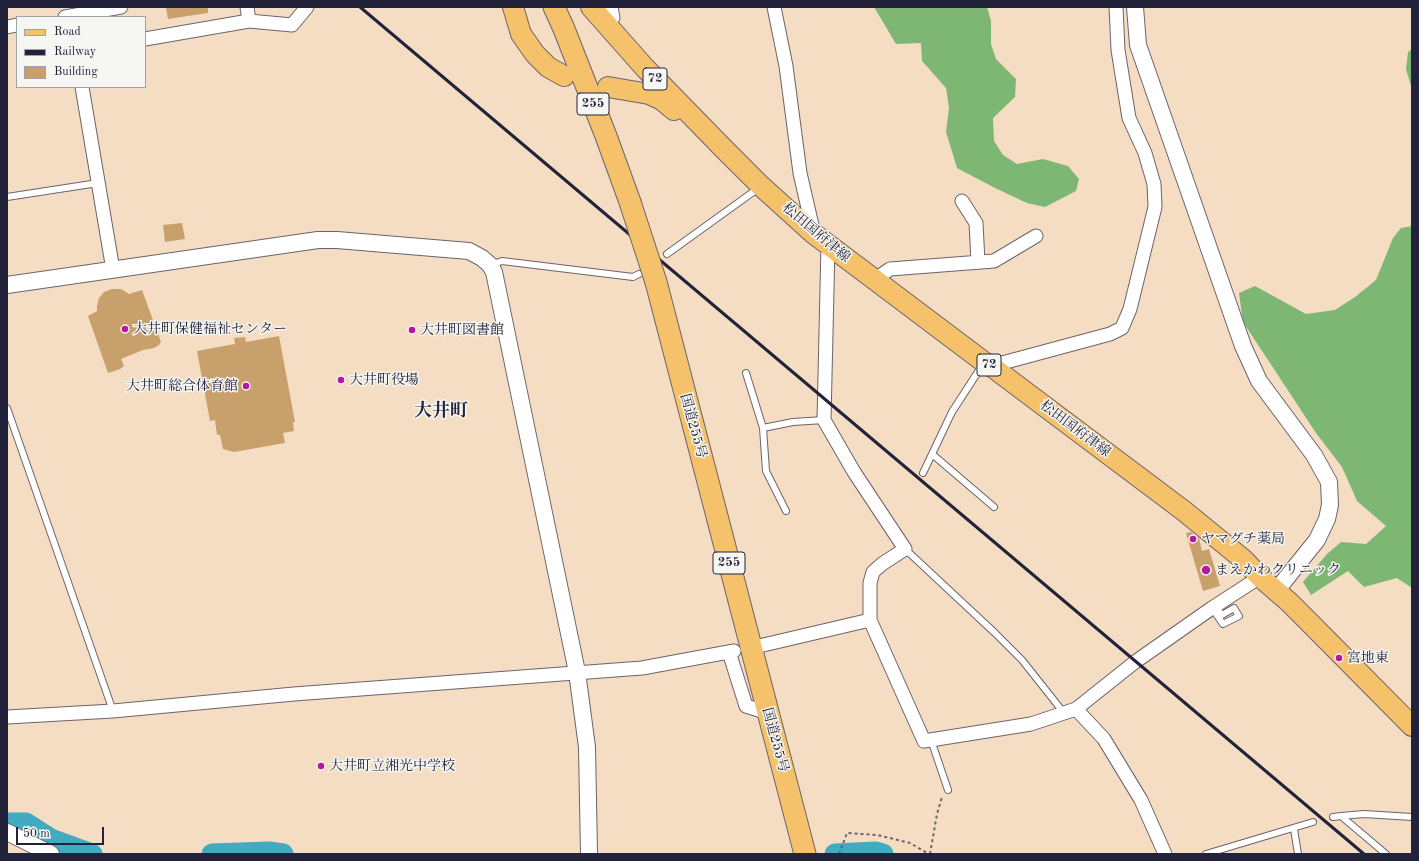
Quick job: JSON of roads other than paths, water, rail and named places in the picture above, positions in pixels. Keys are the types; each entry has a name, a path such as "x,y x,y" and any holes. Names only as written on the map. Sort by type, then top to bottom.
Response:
{"highway":[{"name":"国道255号","path":"554,7 606,136 630,202 647,278 768,713 804,850"}],"main road":[{"path":"514,7 521,34 535,54 548,67 564,76"},
{"name":"松田国府津線","path":"591,7 645,68 723,148 761,186 821,240 1184,510 1244,560 1260,577 1306,619 1412,726"},
{"name":"松田国府津線","path":"608,87 648,94 662,100 723,148"}],"street":[{"path":"68,14 121,7"},
{"path":"247,7 249,21"},
{"path":"146,39 249,21 292,25 307,7"},
{"path":"774,7 786,66 800,173 821,240 824,420 854,472 905,549 882,564 873,572 870,582 870,620 924,741 1031,724 1070,712 1135,662 1260,577"},
{"path":"987,364 1110,334 1122,328 1130,309 1155,207 1154,184 1145,153 1129,118 1118,50 1116,7"},
{"path":"1135,7 1138,45 1242,346 1259,381 1314,455 1329,482 1330,505 1327,519 1317,540 1276,591"},
{"path":"82,88 113,270"},
{"path":"962,201 976,223 978,262"},
{"path":"874,280 890,269 994,261 1036,236"},
{"path":"7,285 318,240 337,240 469,251 490,265 494,272 577,672 586,747 589,854"},
{"path":"760,646 870,620"},
{"path":"7,717 113,711 294,694 642,668 731,652 746,706 768,713"},
{"path":"1070,712 1104,740 1141,800 1165,854"},
{"path":"7,832 51,854"}],"lane":[{"path":"7,197 98,183"},
{"path":"667,254 761,186"},
{"path":"490,265 502,262 647,278"},
{"path":"923,473 952,412 987,364"},
{"path":"746,373 763,428 766,471 786,511"},
{"path":"7,408 113,711"},
{"path":"763,428 792,422 824,420"},
{"path":"932,454 994,507"},
{"path":"905,549 995,632 1070,712"},
{"path":"931,740 945,792"},
{"path":"1333,817 1364,814 1412,817"},
{"path":"1341,816 1386,854"},
{"path":"1206,854 1314,822"},
{"path":"1294,829 1298,854"}],"waterway":[{"path":"7,823 26,823 51,839 92,854"},
{"path":"212,854 269,852 283,854"},
{"path":"835,854 876,852 883,854"}],"railway":[{"path":"360,7 1364,854"}],"place":[{"name":"大井町保健福祉センター","path":"125,329"},
{"name":"大井町図書館","path":"412,330"},
{"name":"大井町役場","path":"341,380"},
{"name":"大井町総合体育館","path":"246,386"},
{"name":"ヤマグチ薬局","path":"1193,539"},
{"name":"まえかわクリニック","path":"1206,570"},
{"name":"宮地東","path":"1339,658"},
{"name":"大井町立湘光中学校","path":"321,766"}],"district":[{"name":"大井町","path":"441,411"}]}
